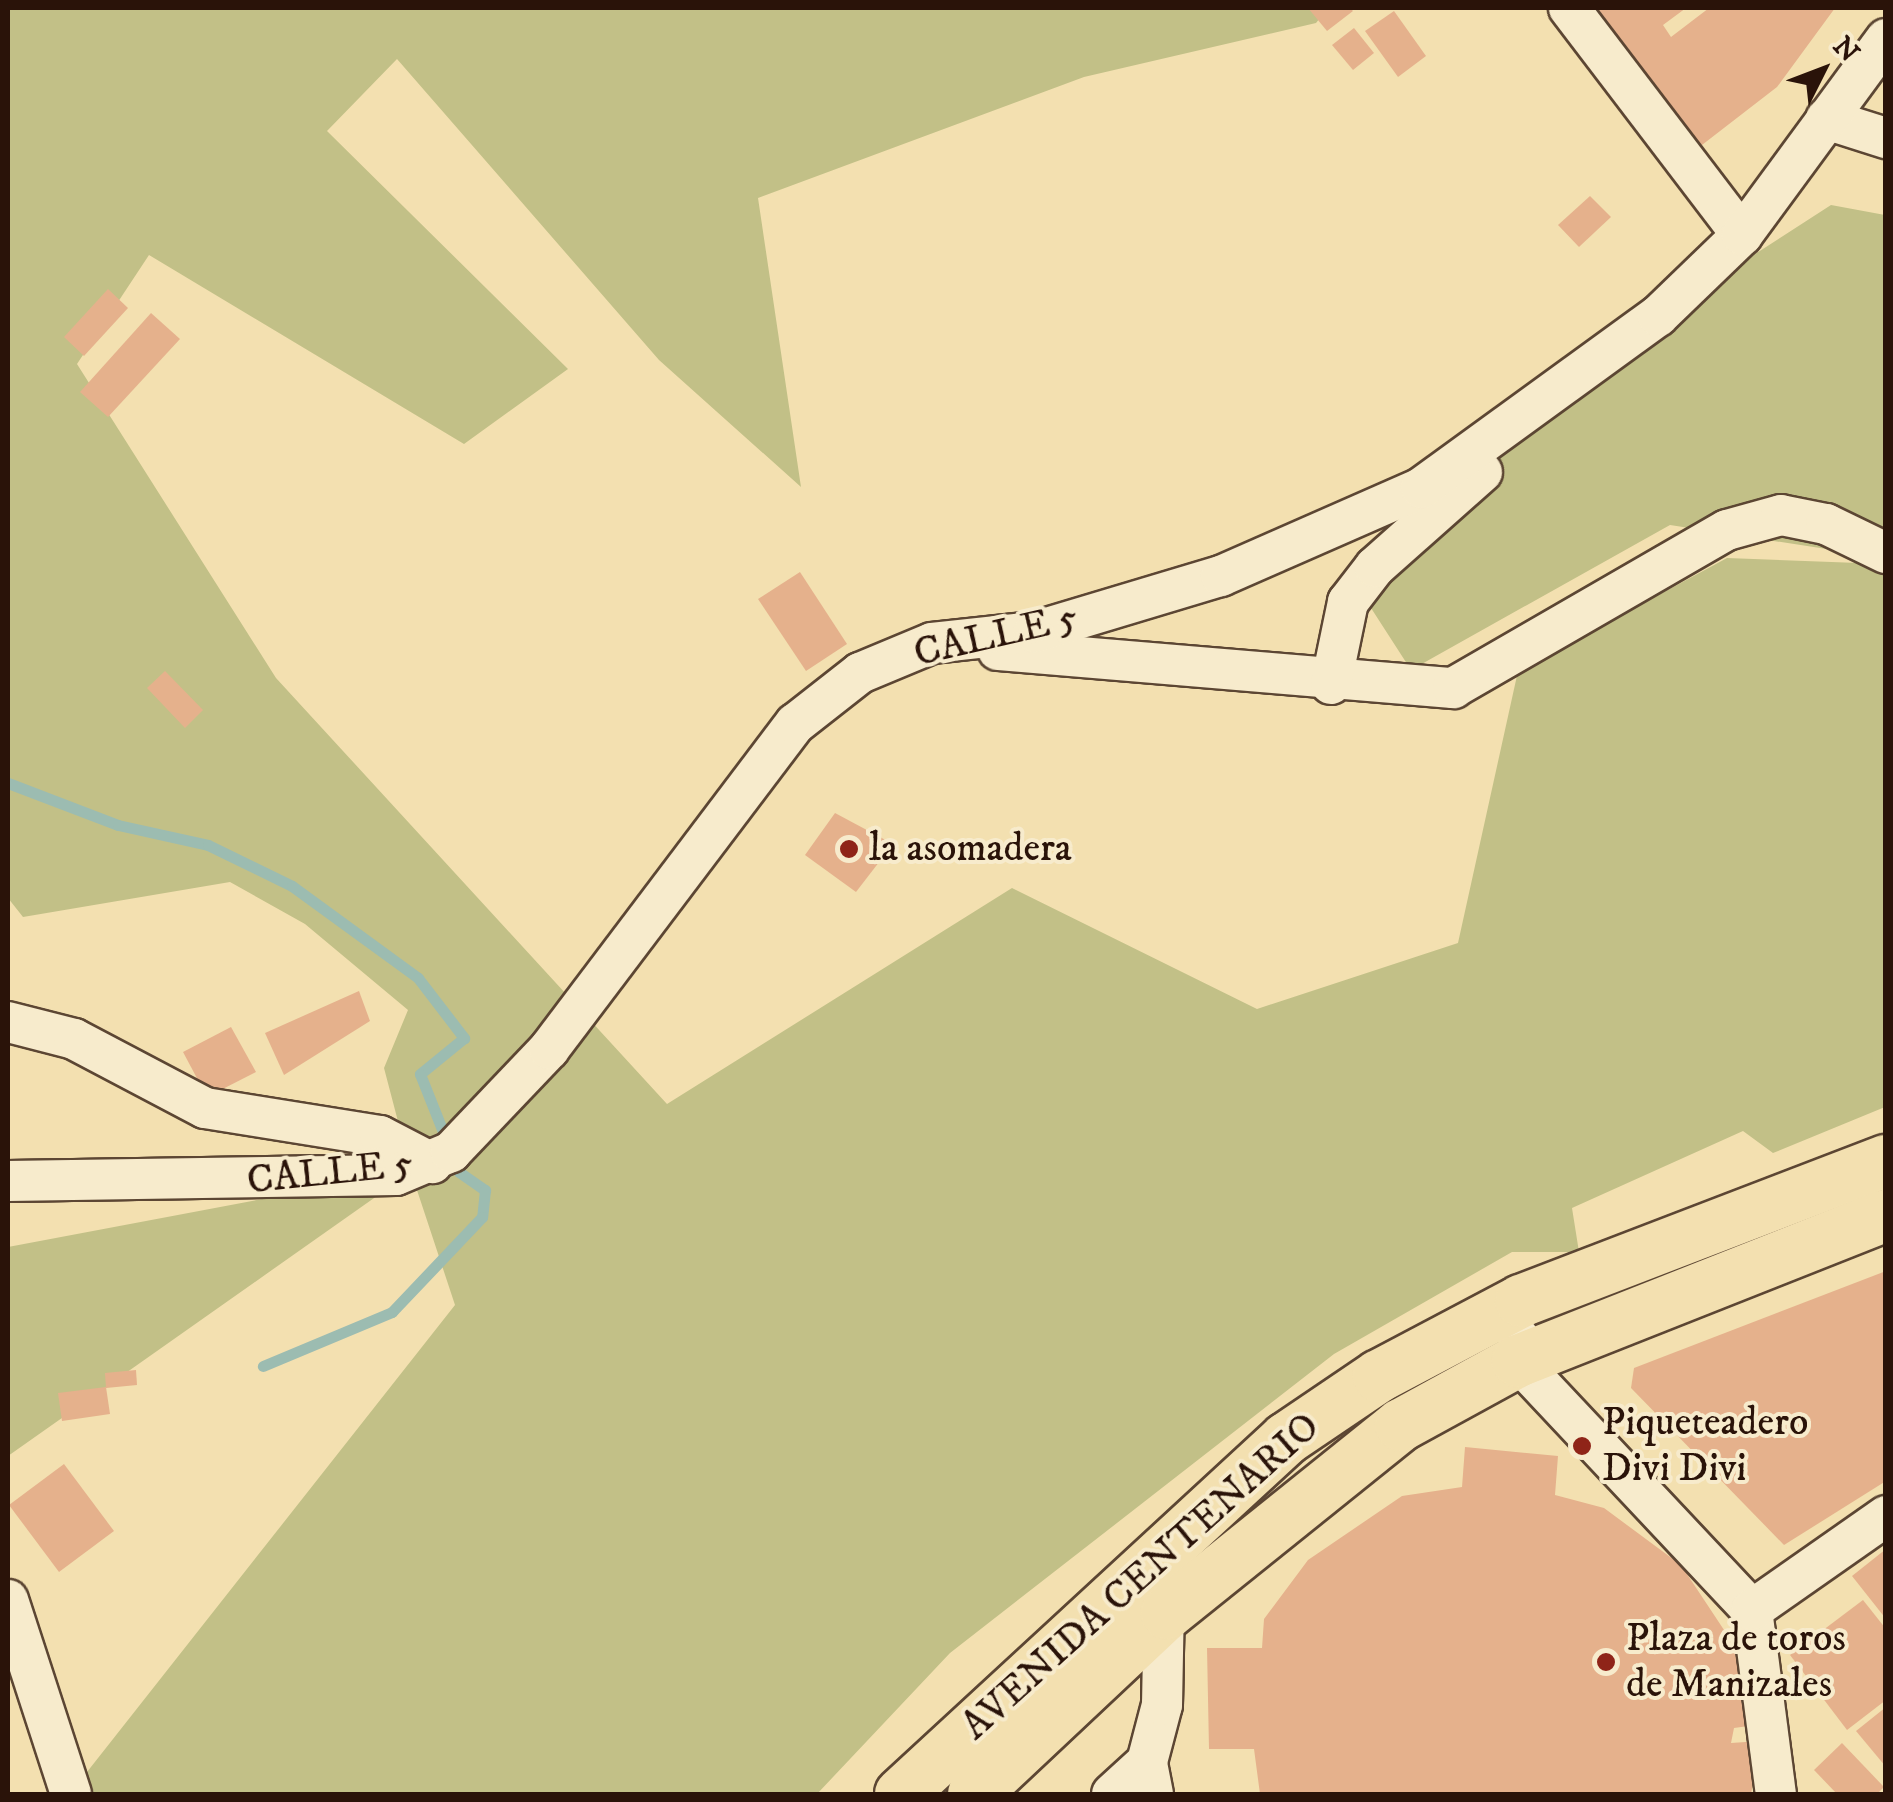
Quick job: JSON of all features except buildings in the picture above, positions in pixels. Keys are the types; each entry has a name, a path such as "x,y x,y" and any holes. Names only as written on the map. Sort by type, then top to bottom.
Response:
{"main road":[{"name":"AVENIDA CENTENARIO","path":"901,1794 1154,1558 1332,1406 1521,1301 1886,1161"},
{"name":"AVENIDA CENTENARIO","path":"974,1794 1167,1612 1365,1450 1518,1361 1886,1215"}],"street":[{"path":"1569,8 1742,235"},
{"name":"CALLE 5","path":"8,1181 254,1182 396,1175 432,1162 500,1106 548,1049 795,724 860,674 932,643 1034,632 1318,536 1421,488 1658,316 1742,235 1886,39"},
{"path":"1826,118 1886,138"},
{"path":"1330,684 1348,602 1375,567 1658,316"},
{"path":"932,643 1330,684 1454,688 1727,530 1781,515 1826,524 1886,553"},
{"path":"8,1022 74,1039 205,1108 380,1136 432,1162"},
{"path":"1521,1301 1518,1361 1752,1610 1776,1794"},
{"path":"1752,1610 1886,1516"},
{"path":"1150,1778 1162,1705 1167,1612 1154,1558"},
{"path":"8,1600 71,1794"},
{"path":"1112,1794 1150,1778"},
{"path":"1150,1778 1170,1794"}],"shaded area":[{"path":"8,8 1328,8 1316,23 1084,77 758,198 801,487 659,360 397,59 327,131 568,369 464,444 149,255 77,364 276,678 667,1104 1012,888 1257,1009 1458,943 1518,671 1727,558 1885,564 1885,1107 1773,1153 1743,1131 1572,1208 1579,1252 1512,1252 1334,1354 950,1653 817,1794 89,1794 87,1772 455,1305 411,1172 8,1456 8,1247 411,1171 384,1068 408,1010 305,924 230,882 23,917 8,898"},
{"path":"1831,205 1885,215 1885,558 1670,525 1411,670 1351,577 1622,340"}],"waterway":[{"path":"8,783 118,825 208,845 292,886 418,978 464,1038 420,1074 459,1172 485,1190 482,1217 392,1312 263,1366"}],"place":[{"name":"la asomadera","path":"849,849"},
{"name":"Piqueteadero Divi Divi","path":"1582,1446"},
{"name":"Plaza de toros de Manizales","path":"1606,1662"}]}
